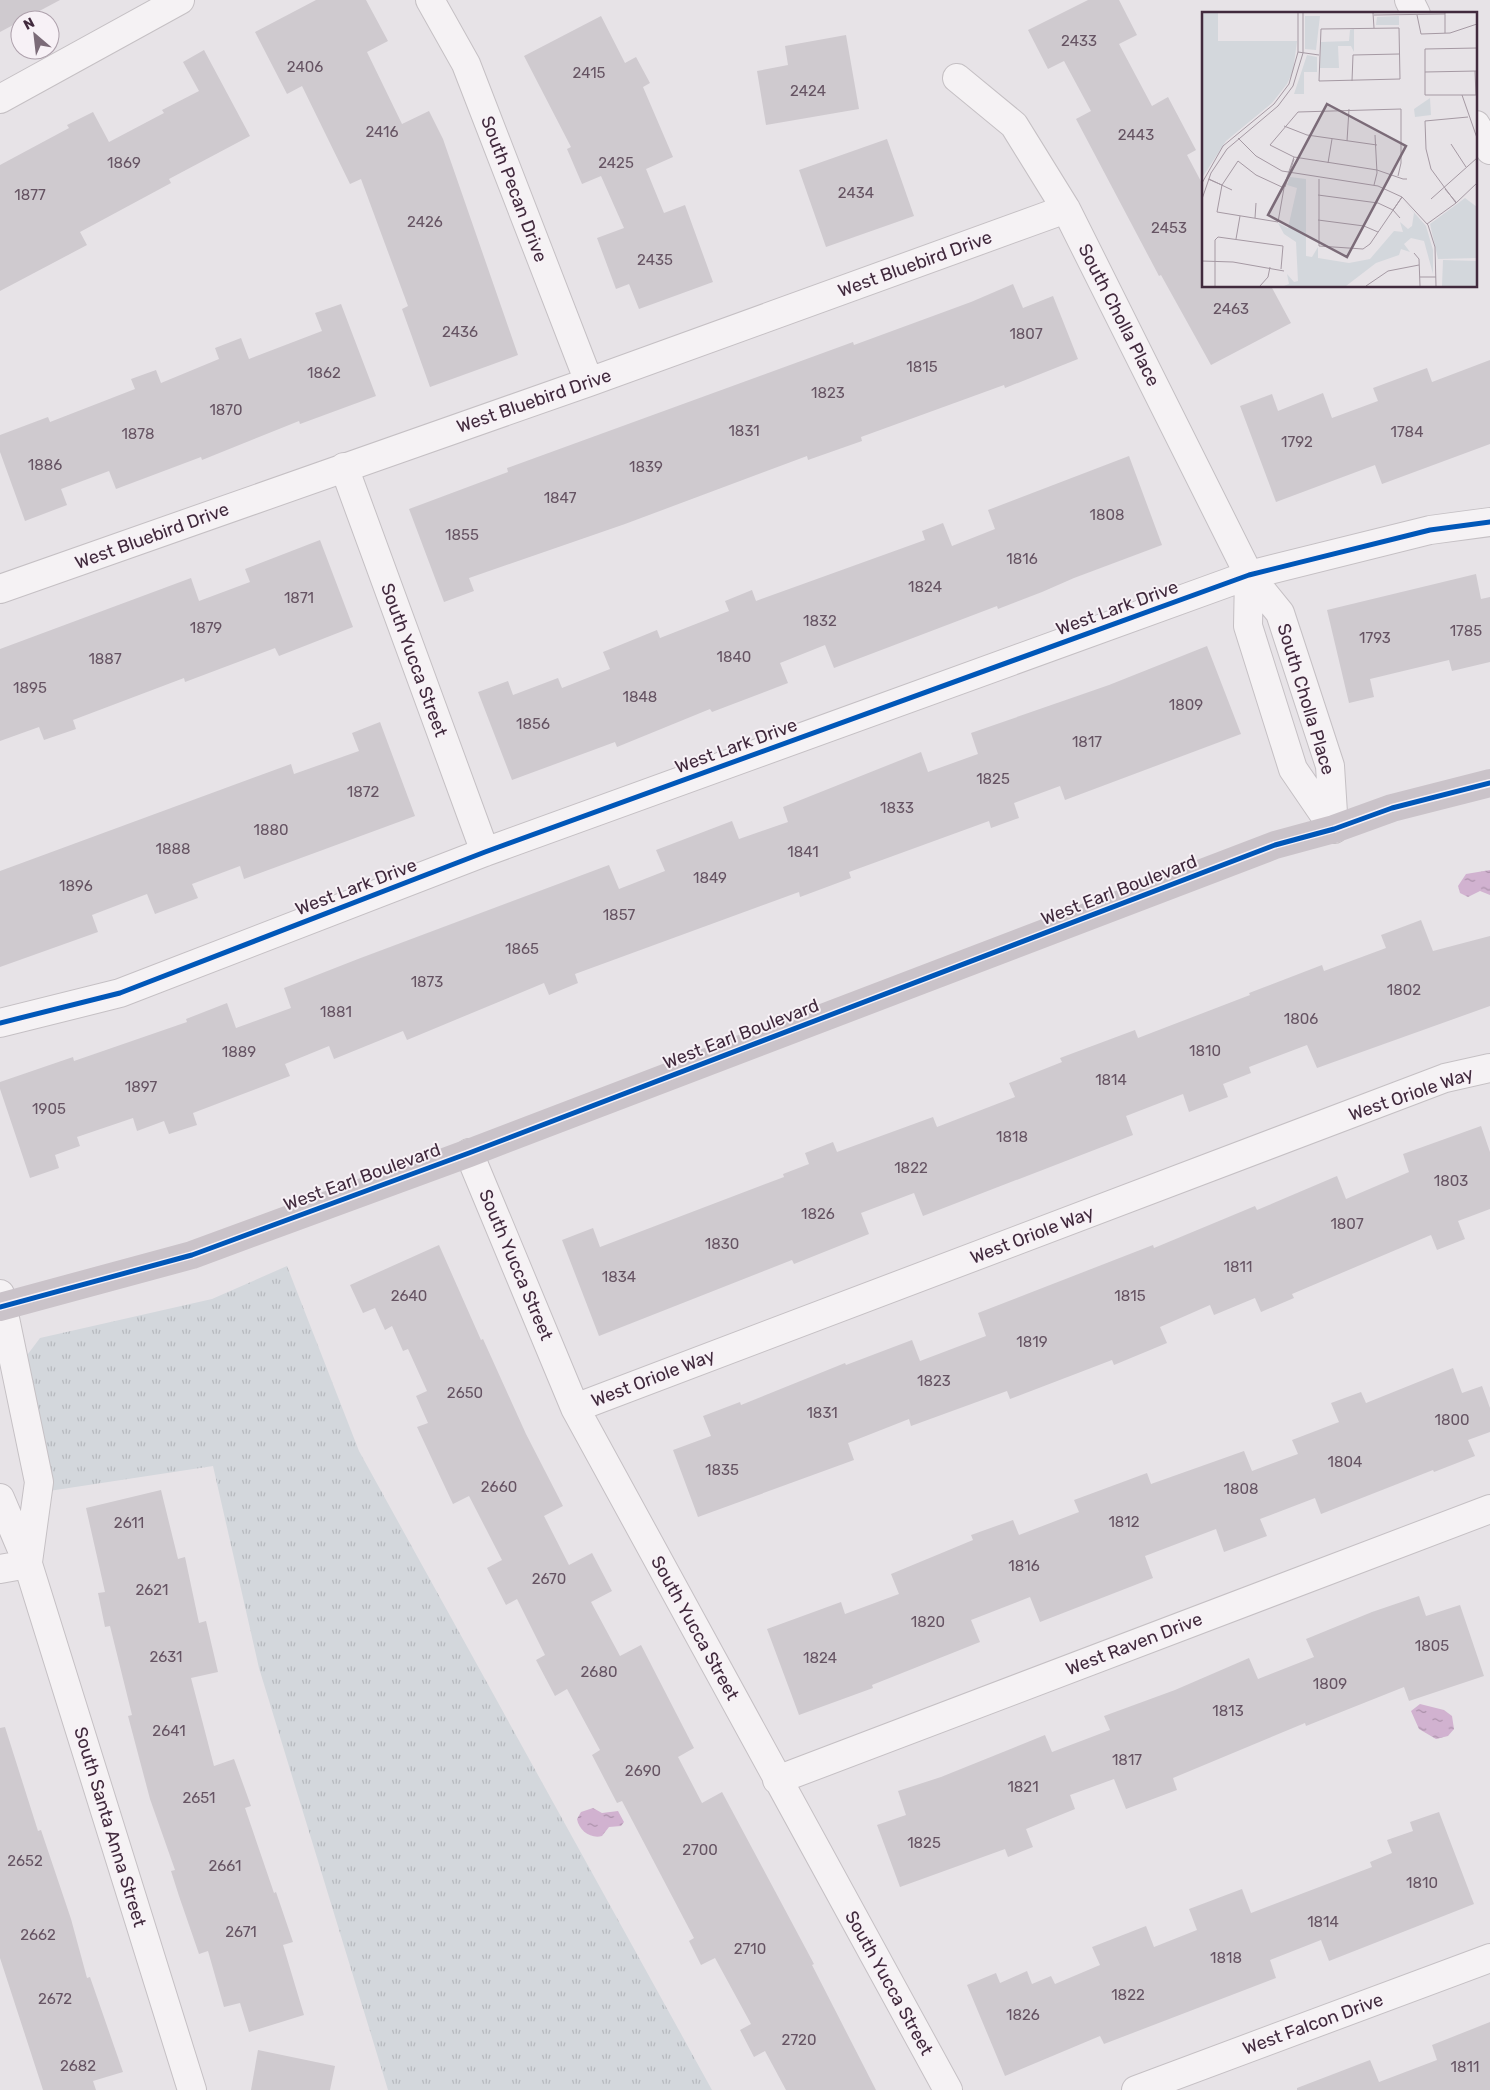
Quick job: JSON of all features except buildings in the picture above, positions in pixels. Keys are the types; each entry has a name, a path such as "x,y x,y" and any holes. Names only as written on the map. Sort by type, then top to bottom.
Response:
{"street":[{"path":"0,99 180,0"},
{"name":"South Pecan Drive","path":"430,0 466,64 589,382"},
{"path":"1409,0 1415,12"},
{"name":"South Cholla Place","path":"957,78 1014,125 1066,209 1249,575 1280,613 1330,766 1334,829"},
{"path":"1478,129 1490,150"},
{"name":"West Bluebird Drive","path":"0,589 589,382 1066,209"},
{"name":"South Yucca Street","path":"344,467 485,852"},
{"name":"West Lark Drive","path":"0,1024 120,993 485,852 1249,575 1430,530 1490,522"},
{"name":"South Cholla Place","path":"1249,575 1248,626 1292,769 1334,829"},
{"name":"West Earl Boulevard","path":"1,1302 192,1254 470,1153 1275,845 1334,829 1392,808 1490,783"},
{"name":"West Oriole Way","path":"575,1408 1445,1078 1490,1068"},
{"name":"South Yucca Street","path":"470,1153 575,1408 948,2090"},
{"name":"South Santa Anna Street","path":"1,1302 39,1482 28,1564"},
{"name":"South Santa Anna Street","path":"0,1498 28,1564 192,2090"},
{"name":"West Raven Drive","path":"777,1780 1490,1509"},
{"path":"0,1569 28,1564"},
{"name":"West Falcon Drive","path":"1136,2090 1490,1958"}],"green space":[{"path":"287,1266 359,1451 712,2090 388,2090 259,1668 213,1466 49,1491 25,1358 40,1338 212,1299"}],"water":[{"path":"1490,870 1490,895 1480,891 1468,897 1460,893 1458,886 1466,874"},
{"path":"1420,1704 1444,1710 1452,1716 1454,1729 1448,1736 1436,1739 1419,1729 1411,1711"},
{"path":"593,1808 602,1813 618,1811 624,1822 621,1826 609,1827 602,1836 590,1835 580,1827 577,1819 581,1812"}],"cycle path":[{"path":"0,1023 120,993 485,852 1249,575 1430,530 1490,522"},
{"path":"0,1307 192,1255 469,1153 1275,845 1334,829 1392,808 1490,783"}]}
